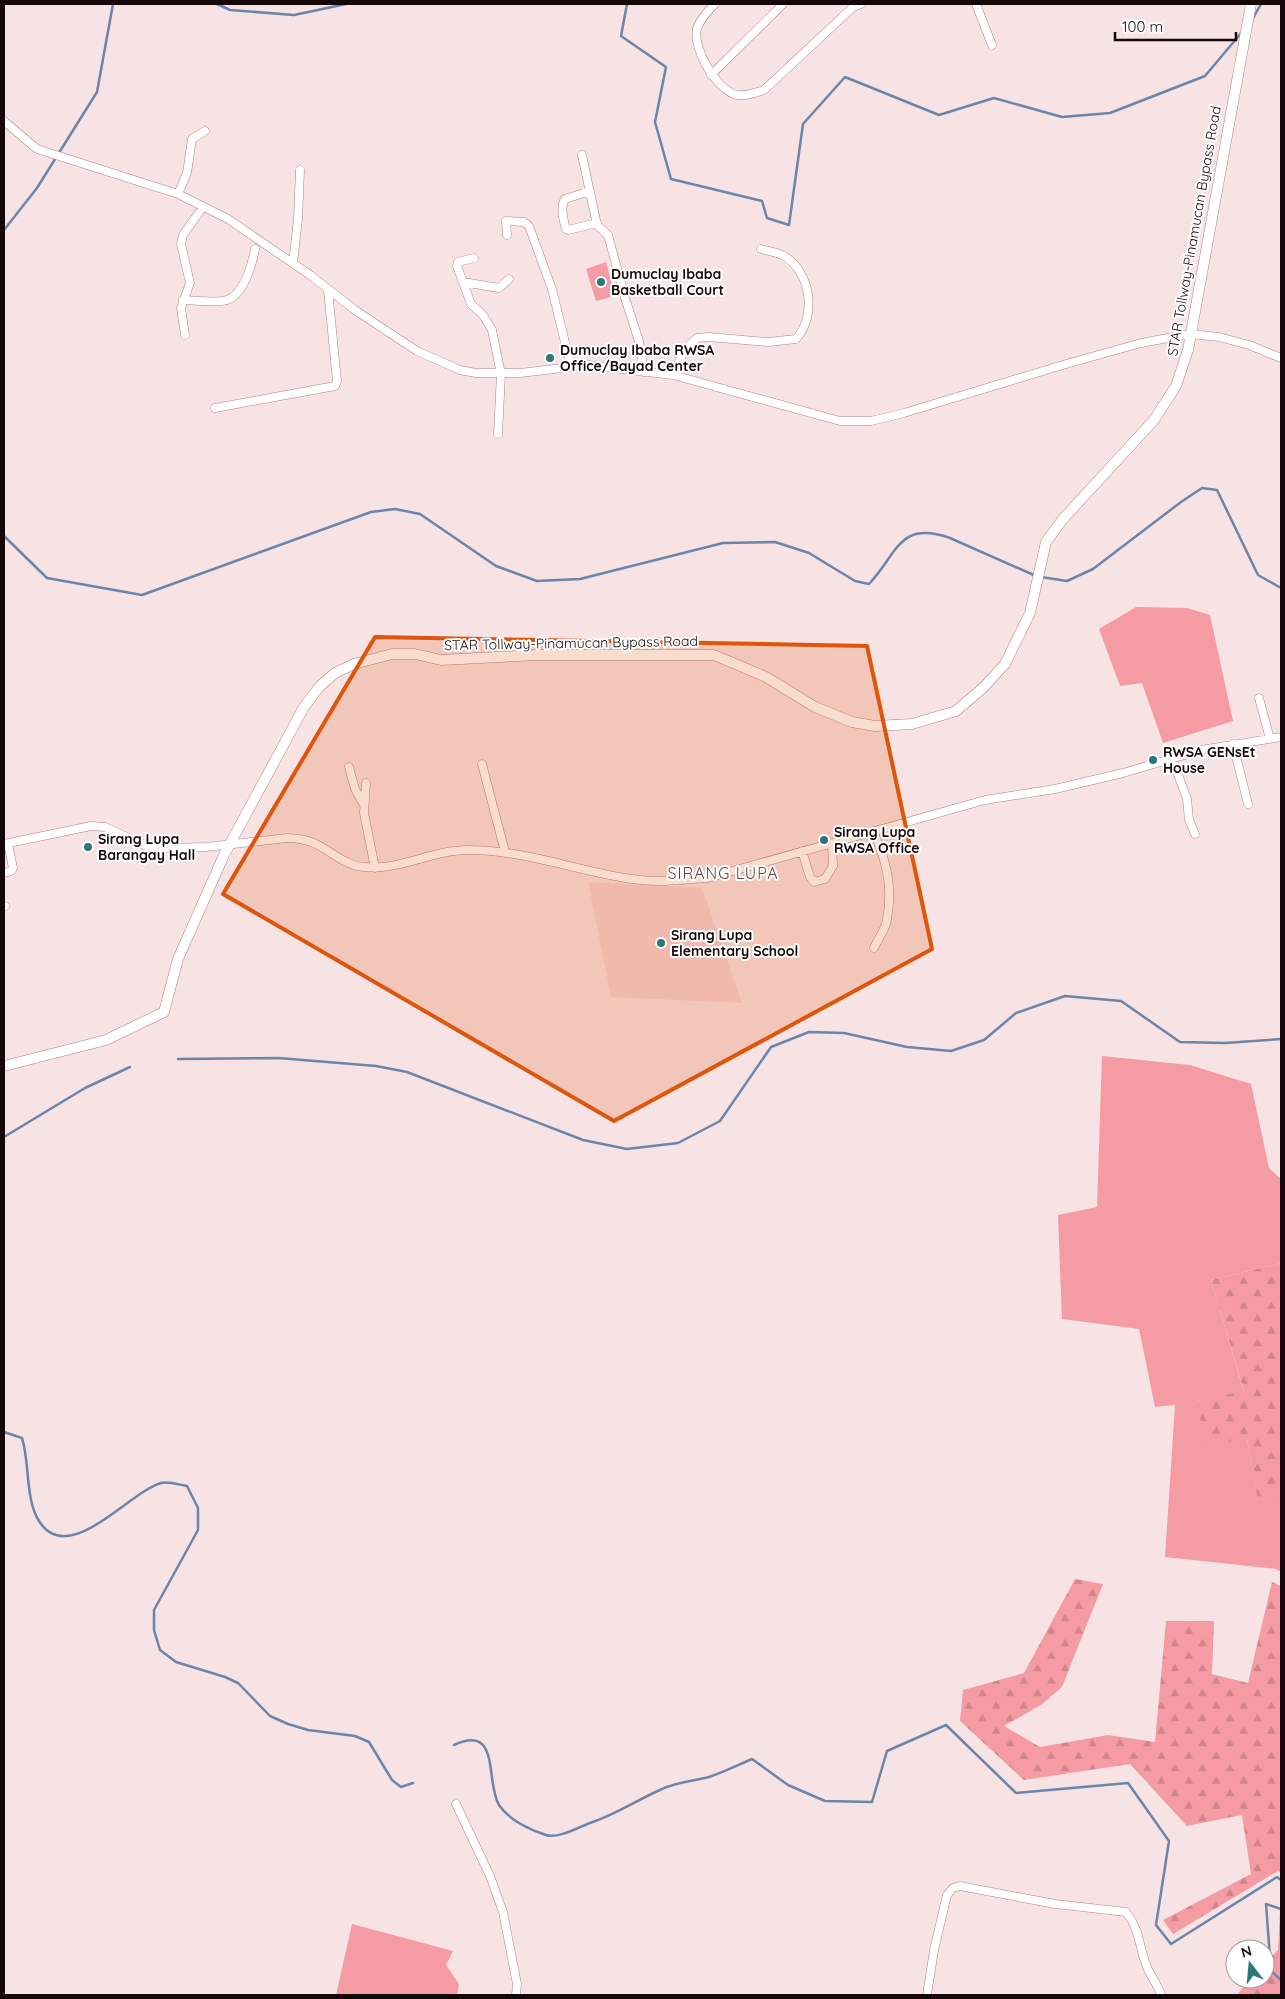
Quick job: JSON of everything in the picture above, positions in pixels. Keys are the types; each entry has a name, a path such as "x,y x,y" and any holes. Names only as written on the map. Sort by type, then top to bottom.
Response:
{"main road":[{"name":"STAR Tollway-Pinamucan Bypass Road","path":"4,1066 106,1040 164,1012 178,958 230,844 304,707 320,686 335,673 372,657 392,654 415,654 441,660 536,655 714,656 766,677 815,707 852,722 875,726 912,724 956,711 984,687 1005,664 1030,613 1046,542 1063,519 1144,434 1167,403 1184,369 1234,87 1251,4"}],"street":[{"path":"715,4 697,28 696,40 711,75 735,94 750,95 764,90 852,7 861,4"},
{"path":"711,75 783,4"},
{"path":"976,4 992,45"},
{"path":"4,121 37,149 178,194 228,219 355,310 417,351 460,370 501,374 571,366 588,366 673,375 840,421 871,421 1132,346 1190,334 1226,339 1281,358"},
{"path":"178,194 187,173 192,139 205,131"},
{"path":"582,155 597,223 599,228 608,235 639,341 644,372"},
{"path":"293,264 298,219 300,170"},
{"path":"590,191 566,199 563,202 563,218 568,230 597,223"},
{"path":"185,335 181,308 190,283 181,244 183,235 203,207"},
{"path":"507,235 506,221 524,222 529,226 552,289 571,366"},
{"path":"673,375 685,349 697,338 709,337 768,342 796,338 804,330 808,320 810,305 804,282 794,264 782,255 761,248"},
{"path":"183,300 223,301 232,298 249,270 255,249"},
{"path":"474,258 457,264 471,304 483,315 490,326 501,374 498,434"},
{"path":"463,282 499,288 509,279"},
{"path":"216,408 335,386 337,381 328,290"},
{"path":"1259,698 1270,739"},
{"path":"4,872 11,871 12,868 6,844 91,826 112,830 149,847 190,848 300,838 316,844 352,865 375,868 453,850 521,854 633,879 666,882 708,878 985,800 1056,788 1233,744 1281,738"},
{"path":"1233,744 1248,804"},
{"path":"1172,758 1187,799 1187,814 1194,834"},
{"path":"482,764 506,852"},
{"path":"349,767 355,789 364,805"},
{"path":"366,782 364,805 375,868"},
{"path":"873,832 884,856 888,875 887,920 874,948"},
{"path":"802,851 810,877 814,882 819,882 825,880 833,866 832,843"},
{"path":"456,1804 504,1912 517,1984 516,1995"},
{"path":"927,1995 934,1950 947,1895 953,1888 960,1886 1045,1902 1126,1912 1134,1921 1146,1966 1159,1987 1161,1995"}],"highlighted area":[{"path":"375,637 867,646 932,949 614,1121 223,894"}],"shaded area":[{"name":"Sirang Lupa Elementary School","path":"588,882 702,888 742,1003 611,997"}],"green space":[{"name":"Dumuclay Ibaba Basketball Court","path":"606,262 615,296 596,301 586,269"},
{"path":"1136,607 1187,608 1210,615 1233,721 1163,743 1142,683 1120,686 1099,629"},
{"path":"1102,1056 1190,1065 1251,1084 1269,1168 1281,1179 1281,1263 1211,1280 1244,1392 1197,1401 1247,1439 1258,1501 1281,1498 1281,1572 1276,1569 1165,1557 1175,1405 1155,1407 1139,1329 1062,1319 1058,1215 1097,1207"},
{"path":"1281,1263 1281,1498 1258,1502 1247,1439 1206,1446 1197,1401 1244,1391 1211,1280"},
{"path":"1075,1579 1103,1584 1062,1687 1041,1705 1004,1726 1040,1747 1108,1735 1155,1742 1166,1621 1214,1621 1212,1674 1248,1683 1272,1582 1281,1586 1281,1873 1278,1871 1173,1934 1163,1920 1251,1874 1242,1815 1187,1826 1130,1764 1024,1780 960,1721 963,1690 1024,1673"},
{"path":"1281,1890 1281,1995 1237,1995 1242,1989 1275,1989 1275,1953 1278,1950"},
{"path":"352,1924 453,1951 446,1965 459,1984 457,1995 336,1995"}],"waterway":[{"path":"4,230 37,188 97,92 113,4"},
{"path":"217,4 230,10 294,15 346,4"},
{"path":"627,4 621,36 666,67 655,122 671,179 762,201 767,218 789,225 803,124 845,77 939,115 994,98 1062,117 1110,113 1205,76 1242,32"},
{"path":"1252,20 1261,4"},
{"path":"1041,577 1067,581 1093,569 1202,488 1217,490 1258,575 1281,588"},
{"path":"4,536 47,578 142,595 371,512 395,509 420,514 496,566 537,581 580,579 723,543 775,542 809,553 855,581 869,584 901,543 910,536 920,533 950,538 1036,576"},
{"path":"178,1059 278,1058 376,1066 407,1072 583,1140 627,1149 678,1143 720,1121 771,1047 809,1032 844,1033 907,1047 951,1051 984,1040 1016,1013 1065,996 1121,1001 1180,1042 1225,1043 1281,1039"},
{"path":"4,1137 85,1088 130,1067"},
{"path":"4,1432 22,1438 35,1512 39,1521 51,1533 66,1536 82,1532 99,1523 148,1489 161,1483 187,1486 198,1508 198,1530 154,1610 154,1630 160,1650 176,1662 225,1677 238,1683 270,1716 288,1724 308,1730 355,1736 369,1742 392,1780 401,1787 413,1783"},
{"path":"454,1745 469,1740 479,1742 485,1748 489,1758 495,1795 499,1805 520,1824 551,1836 568,1832 599,1820 667,1787 709,1777 752,1759 788,1785 825,1801 872,1802 887,1751 946,1725 1016,1793 1128,1783 1169,1841 1156,1925 1171,1944 1277,1877 1281,1880"},
{"path":"1281,1909 1266,1904 1271,1971 1281,1980"}],"place":[{"name":"Dumuclay Ibaba Basketball Court","path":"601,282"},
{"name":"Dumuclay Ibaba RWSA Office/Bayad Center","path":"550,358"},
{"name":"RWSA GENsEt House","path":"1153,760"},
{"name":"Sirang Lupa RWSA Office","path":"824,840"},
{"name":"Sirang Lupa Barangay Hall","path":"88,847"},
{"name":"Sirang Lupa Elementary School","path":"661,943"}],"district":[{"name":"SIRANG LUPA","path":"723,873"}]}
